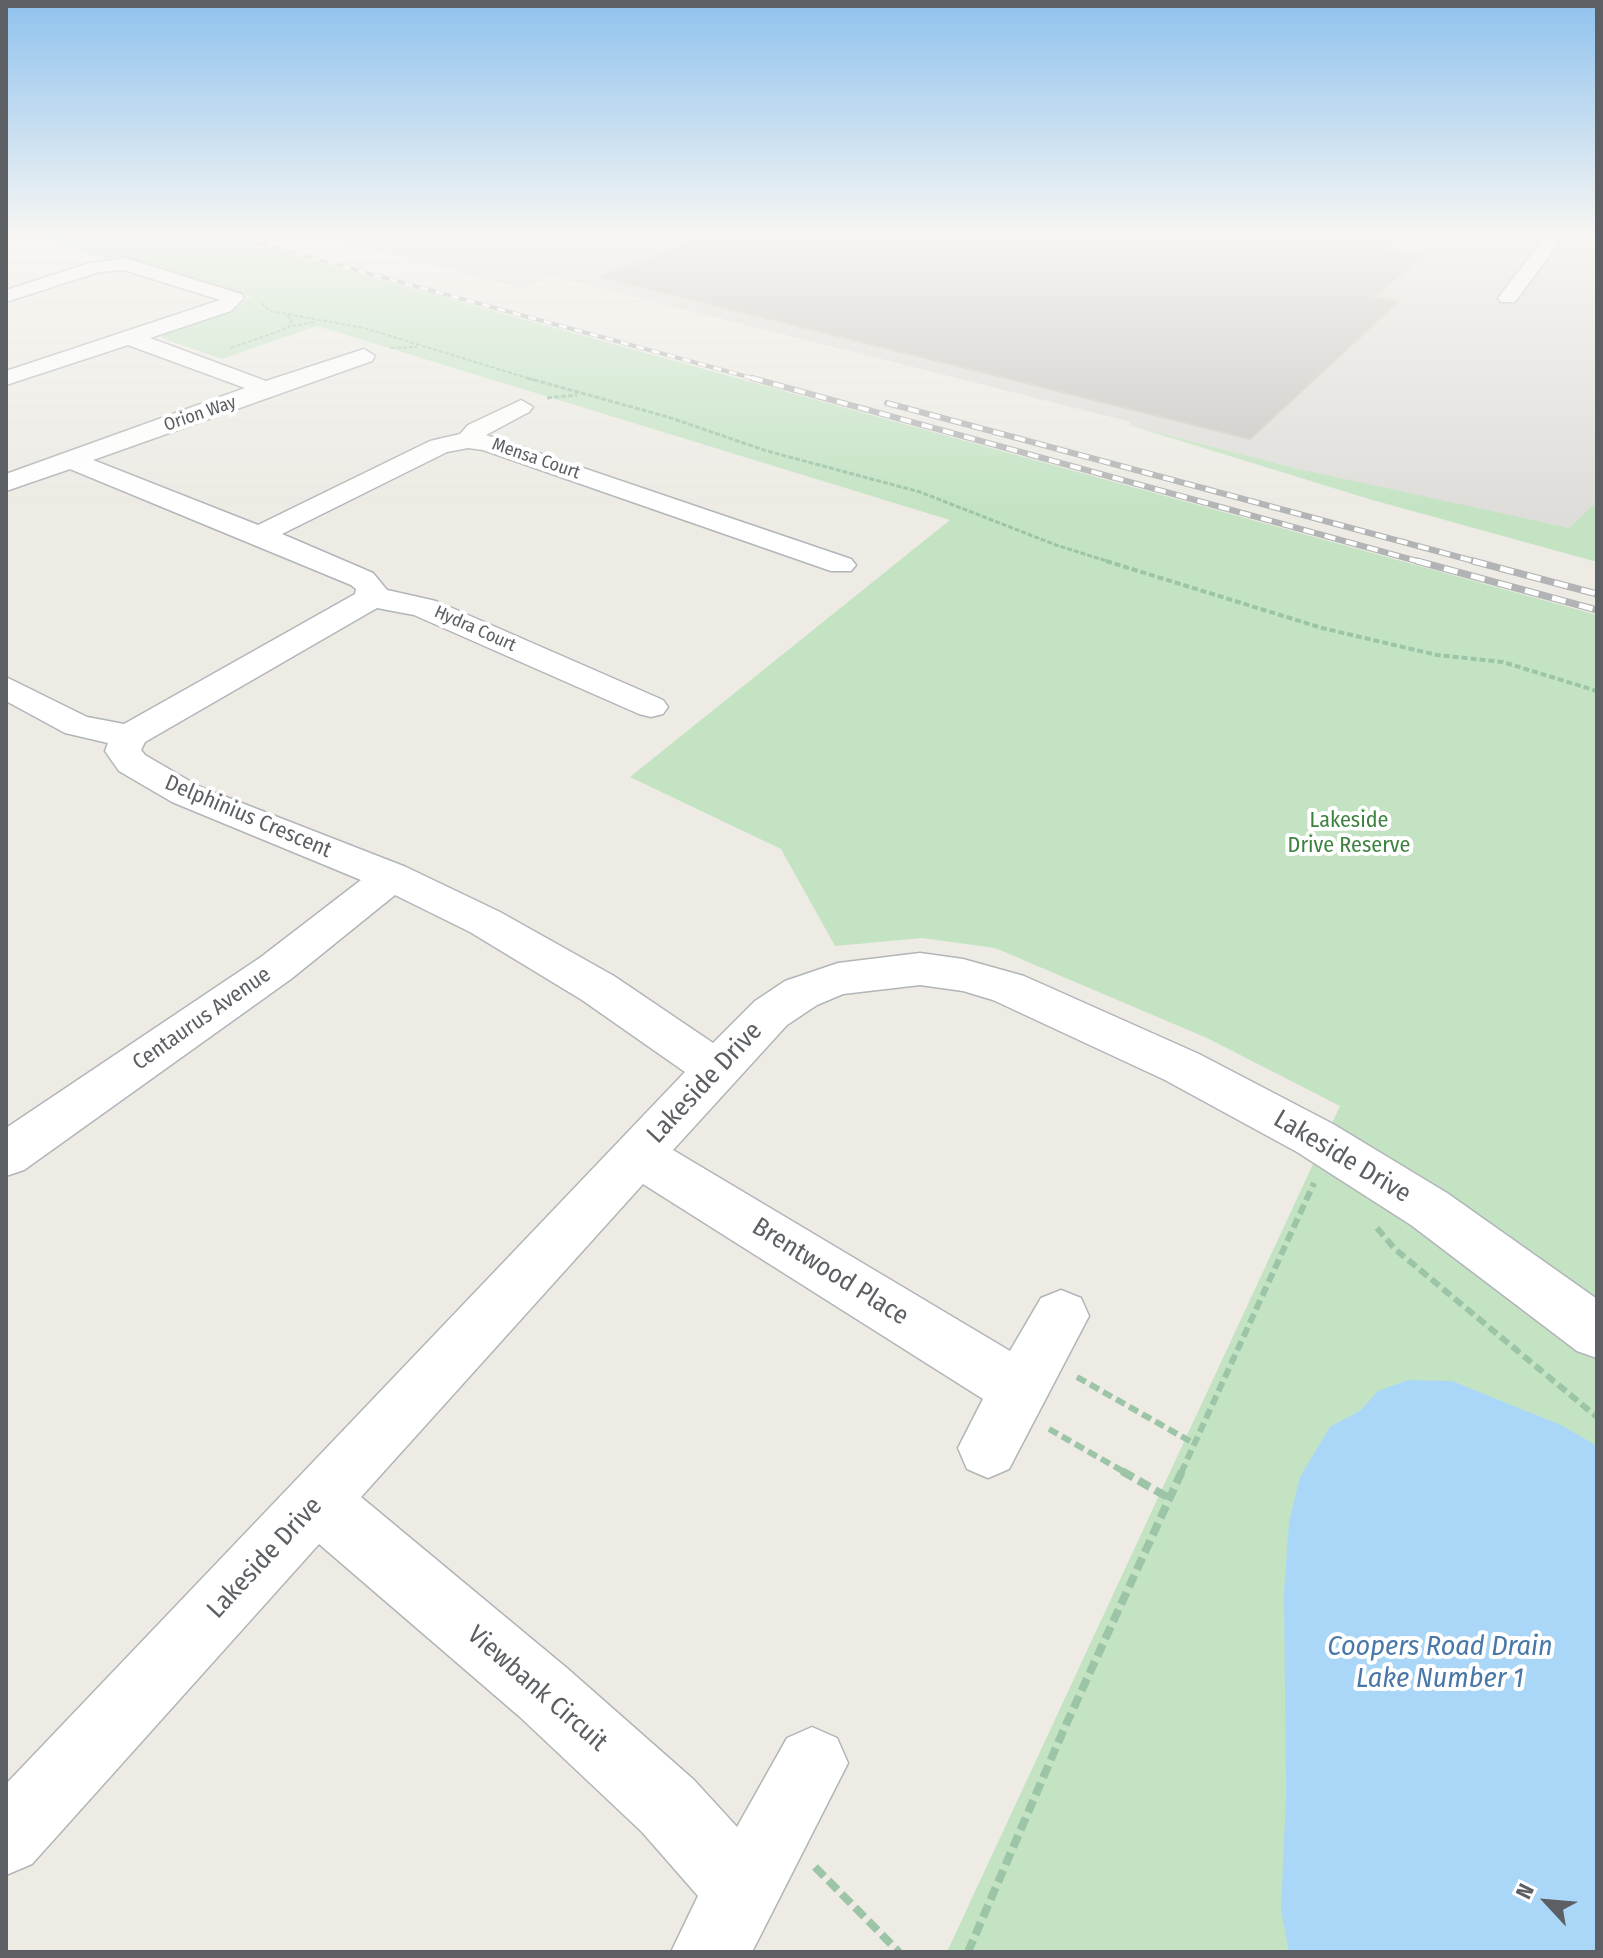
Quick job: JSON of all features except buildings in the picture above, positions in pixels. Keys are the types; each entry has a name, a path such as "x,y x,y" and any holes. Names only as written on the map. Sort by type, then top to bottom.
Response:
{"street":[{"path":"6,378 158,328"},
{"name":"Orion Way","path":"6,483 258,391 258,386 251,381 128,338"},
{"path":"258,391 364,356"},
{"path":"468,440 477,430 521,407"},
{"name":"Mensa Court","path":"259,535 439,446 468,440 488,443 841,565"},
{"path":"6,687 77,726 129,736 370,598 372,587 362,579 71,460"},
{"name":"Hydra Court","path":"370,598 402,600 425,608 651,707"},
{"name":"Delphinius Crescent","path":"129,736 123,751 132,763 185,794 392,877 485,922 598,988 717,1070"},
{"name":"Centaurus Avenue","path":"6,1155 276,968 392,877"},
{"name":"Lakeside Drive","path":"6,1838 771,1013 801,993 838,979 920,969 963,975 1008,988 1182,1067 1315,1138 1429,1209 1597,1332"},
{"name":"Brentwood Place","path":"639,1155 1023,1383"},
{"name":"Viewbank Circuit","path":"317,1501 612,1754 668,1806 743,1890"},
{"path":"710,1952 812,1763"}],"path":[{"path":"199,363 256,336 287,328"},
{"path":"365,328 767,451 920,492 1056,545 1322,628 1424,653 1503,662 1597,691"},
{"path":"521,407 557,395 586,394"},
{"path":"968,1952 1169,1498 1316,1178 1326,1185"},
{"path":"1369,1218 1395,1249 1597,1417"},
{"path":"1023,1383 1195,1444"},
{"path":"1023,1383 1169,1498"},
{"path":"777,1829 899,1952"}],"shaded area":[{"path":"760,328 1597,328 1597,503 1569,528 1299,469 1129,425 1131,422"}],"green space":[{"path":"180,328 310,328 222,359 162,338 163,334"},
{"name":"Lakeside Drive Reserve","path":"325,328 557,328 1597,615 1597,1952 947,1952 1340,1106 1207,1038 995,948 922,938 835,946 781,849 630,777 950,520"},
{"path":"1129,425 1299,469 1569,528 1597,502 1597,562 1369,499"}],"water":[{"name":"Coopers Road Drain Lake Number 1","path":"1408,1380 1452,1381 1561,1425 1597,1446 1597,1952 1289,1952 1281,1910 1286,1796 1284,1592 1289,1522 1300,1477 1330,1427 1361,1410 1378,1391"}],"railway":[{"path":"570,328 759,380"},
{"path":"752,378 1424,563"},
{"path":"887,403 1481,563"},
{"path":"1417,561 1597,610"},
{"path":"1473,561 1597,594"}]}
